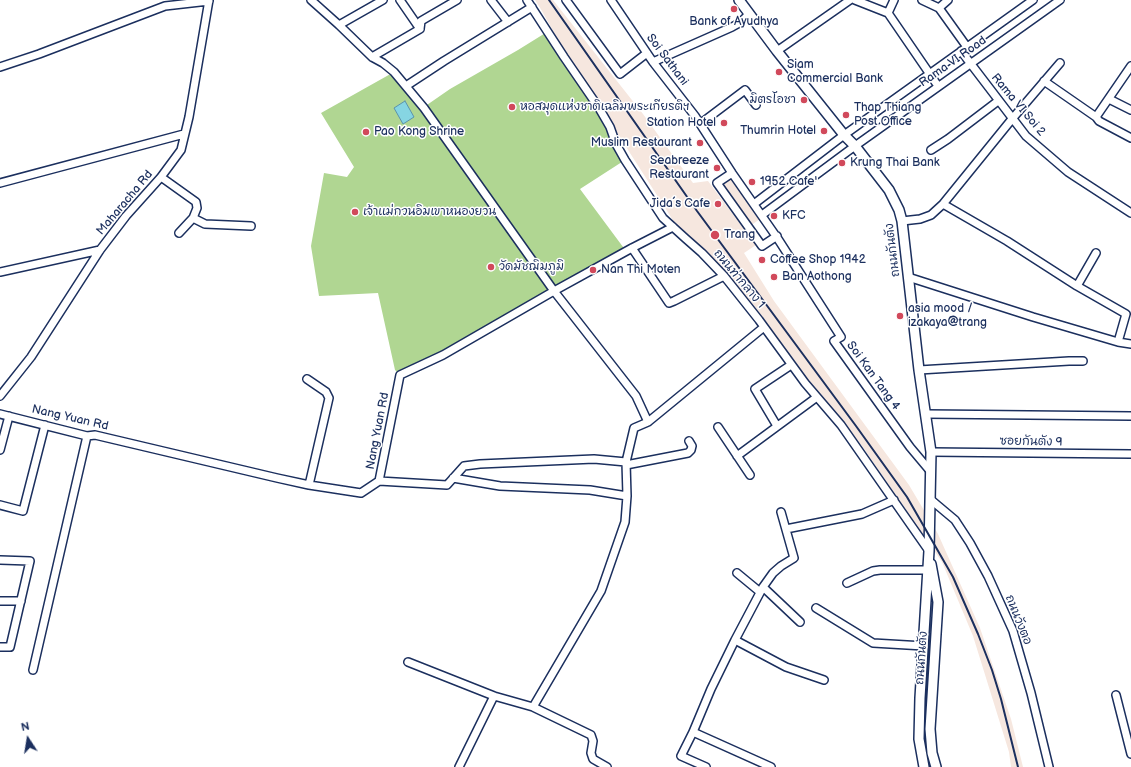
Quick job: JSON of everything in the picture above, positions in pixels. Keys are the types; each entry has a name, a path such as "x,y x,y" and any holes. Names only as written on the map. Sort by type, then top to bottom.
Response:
{"main road":[{"name":"ถนนกันตัง","path":"739,0 777,51 889,190 899,210 902,221 919,370 931,452 924,646 920,698 920,739 924,767"},
{"name":"ถนนกันตัง","path":"928,551 938,602 930,729 932,753 936,767"}],"street":[{"path":"0,67 39,54 165,6 209,0"},
{"name":"Maharacha Rd","path":"0,396 31,356 100,250 126,216 161,177 181,150 189,117 209,0"},
{"path":"311,0 372,57 383,63 394,72 424,108 554,291 636,396 648,422"},
{"path":"339,25 384,0"},
{"path":"400,0 420,29"},
{"path":"420,29 421,21 457,0"},
{"path":"491,0 508,22"},
{"name":"ถนนท่ากลาง 1","path":"527,0 564,58 599,108 628,165 663,218 702,252 724,276 764,327 791,365 841,425 928,551"},
{"path":"566,0 620,74 647,53"},
{"name":"Soi Sathani","path":"611,0 653,62 700,124 746,193"},
{"path":"777,51 850,0"},
{"path":"855,0 888,13 938,86"},
{"path":"888,13 894,0"},
{"path":"922,0 939,8 948,0"},
{"name":"Rama VI Road","path":"754,204 844,135 964,49 1024,2 1033,0"},
{"name":"Rama VI Road","path":"762,215 938,86 1060,0"},
{"path":"406,86 532,7"},
{"name":"Rama VI Soi 2","path":"939,8 964,49 970,63 1026,136 1068,172 1131,214"},
{"path":"653,62 732,27 741,22 749,14"},
{"path":"372,57 420,29"},
{"path":"902,221 920,219 931,215 943,204 1012,118 1060,63"},
{"path":"1096,117 1131,66"},
{"path":"1044,81 1096,117 1099,121 1131,138"},
{"path":"700,124 745,90 756,105"},
{"path":"1109,99 1131,110"},
{"path":"931,150 948,139 998,100"},
{"path":"0,183 184,134"},
{"path":"732,173 717,183 726,196 762,246 777,236"},
{"path":"161,177 196,202 197,208 192,218 180,233"},
{"name":"Soi Kan Tang 4","path":"746,193 777,236 841,337 834,341 910,446 931,472"},
{"path":"943,204 1007,241 1077,286 1126,314 1118,342"},
{"path":"192,218 204,224 251,226"},
{"name":"Nang Yuan Rd","path":"0,414 87,436 95,435 309,485 362,493 379,481 400,375 443,355 554,291 673,227"},
{"path":"632,248 669,303 674,302 724,276"},
{"path":"0,272 100,250"},
{"path":"1077,286 1096,253"},
{"path":"908,277 1033,317 1118,342 1131,344"},
{"path":"533,707 601,591 625,522 627,496 626,464 634,428 648,422 764,327"},
{"path":"919,370 1083,361"},
{"path":"777,426 755,389 791,365"},
{"path":"307,379 326,392 328,398 309,485"},
{"path":"737,456 817,396"},
{"path":"926,414 1131,416"},
{"path":"0,450 9,416"},
{"path":"0,505 23,511 45,425"},
{"path":"718,427 750,475"},
{"path":"33,670 87,436"},
{"path":"379,481 447,485 464,466 480,464 594,459 626,464 688,453 692,450 692,446 689,441"},
{"name":"ซอยกันตัง 9","path":"931,452 1131,454"},
{"path":"453,478 500,486 590,490 627,496"},
{"name":"ถนนวังตอ","path":"930,499 955,520 970,543 988,576 1013,631 1031,693 1049,767"},
{"path":"786,529 862,514 894,500"},
{"path":"706,767 681,756 711,689 761,589 773,573 794,558 781,512"},
{"path":"0,560 30,561 10,647 0,647"},
{"path":"847,583 873,571 927,570"},
{"path":"737,573 761,589 800,622"},
{"path":"0,600 21,601"},
{"path":"816,608 873,643 924,646"},
{"path":"735,640 786,668 824,680"},
{"path":"408,662 494,696 533,707 591,735 593,741 591,753 593,758 607,767"},
{"path":"1116,695 1131,754"},
{"path":"459,767 494,696"},
{"path":"693,732 771,767"}],"shaded area":[{"path":"535,0 553,0 643,114 693,183 708,181 756,245 744,253 774,301 909,485 938,534 980,628 1011,719 1023,767 1011,767 1009,752 973,636 942,562 862,446 815,390 737,285 676,225 559,42"},
{"path":"731,177 760,219 750,226 722,183"}],"green space":[{"path":"547,32 598,106 625,160 580,189 626,251 400,375 395,370 378,293 319,296 311,246 324,173 347,177 354,167 321,113 394,72 424,107 450,89"}],"water":[{"path":"405,101 414,117 403,124 394,108"}],"railway":[{"path":"549,0 697,211 907,497 953,577 978,634 1001,699 1018,767"}],"place":[{"name":"Bank of Ayudhya","path":"734,9"},
{"name":"Siam Commercial Bank","path":"779,72"},
{"name":"มิตรโอชา","path":"804,100"},
{"name":"หอสมุดแห่งชาติเฉลิมพระเกียรติฯ","path":"512,107"},
{"name":"Thap Thiang Post Office","path":"846,115"},
{"name":"Station Hotel","path":"724,123"},
{"name":"Thumrin Hotel","path":"824,131"},
{"name":"Pao Kong Shrine","path":"366,132"},
{"name":"Muslim Restaurant","path":"700,143"},
{"name":"Krung Thai Bank","path":"842,163"},
{"name":"Seabreeze Restaurant","path":"717,168"},
{"name":"1952 Cafe'","path":"752,182"},
{"name":"Jida´s Cafe","path":"718,204"},
{"name":"เจ้าเเม่กวนอิมเขาหนองยวน","path":"355,212"},
{"name":"KFC","path":"774,216"},
{"name":"Trang","path":"715,235"},
{"name":"Coffee Shop 1942","path":"762,260"},
{"name":"วัดมัชฌิมภูมิ","path":"491,267"},
{"name":"Nan Thi Moten","path":"593,270"},
{"name":"Ban Aothong","path":"774,277"},
{"name":"asia mood / izakaya@trang","path":"900,316"}]}
